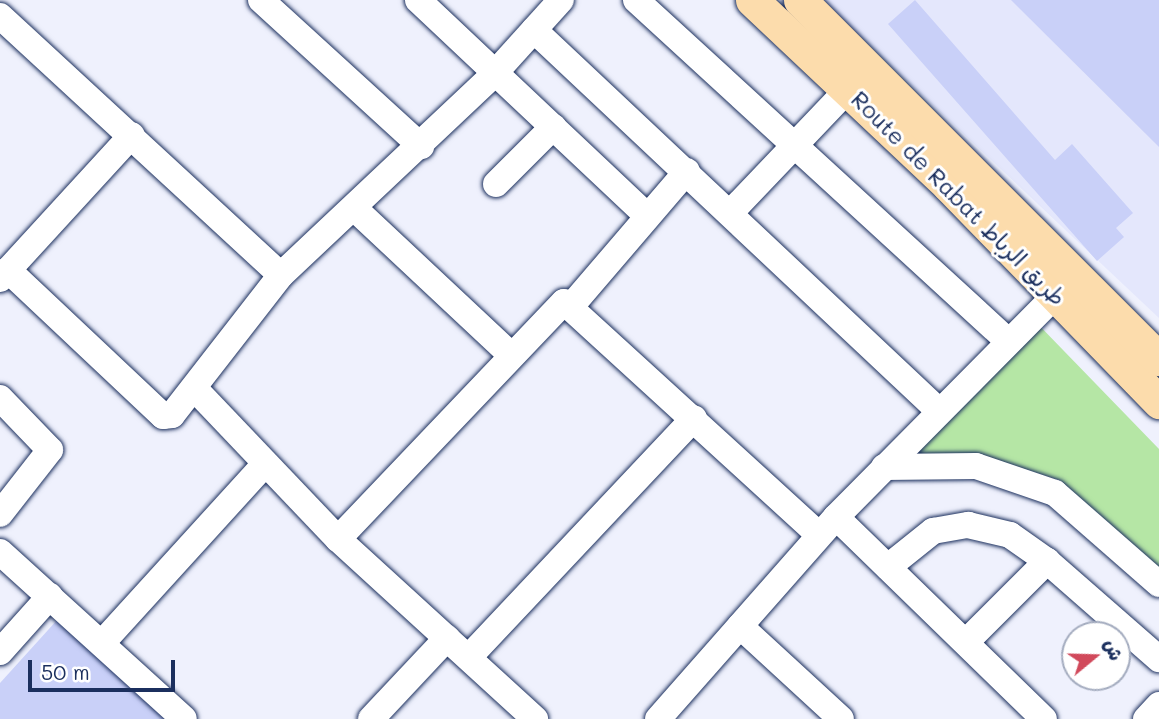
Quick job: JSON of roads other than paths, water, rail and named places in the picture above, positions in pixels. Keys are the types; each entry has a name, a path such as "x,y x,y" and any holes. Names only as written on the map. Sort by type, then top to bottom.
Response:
{"main road":[{"name":"Route de Rabat طريق الرباط","path":"752,0 849,88 1159,402"},
{"name":"Route de Rabat طريق الرباط","path":"800,0 1159,359"}],"street":[{"path":"11,0 0,14 281,275"},
{"path":"261,0 421,146"},
{"path":"418,0 646,215"},
{"path":"636,0 1008,341"},
{"path":"132,135 4,274 163,416 195,389 281,275 421,146 495,73 534,30 552,3"},
{"path":"534,30 939,410"},
{"path":"731,212 849,88"},
{"path":"496,184 554,127"},
{"path":"573,304 646,215 687,171"},
{"path":"354,208 510,355"},
{"path":"658,719 828,526 939,410 1056,295"},
{"path":"338,539 555,305 573,304 694,418 828,526 888,567 1044,719"},
{"path":"195,389 338,539 535,719"},
{"path":"0,398 50,450 0,514"},
{"path":"469,657 694,418"},
{"path":"102,643 264,464"},
{"path":"884,467 976,466 1055,493 1159,584"},
{"path":"888,567 933,531 968,525 1010,535 1047,561 1159,659"},
{"path":"0,552 184,719"},
{"path":"965,642 1047,561"},
{"path":"0,652 50,596"},
{"path":"740,625 841,719"},
{"path":"371,719 447,638"},
{"path":"1146,719 1159,705"}]}
